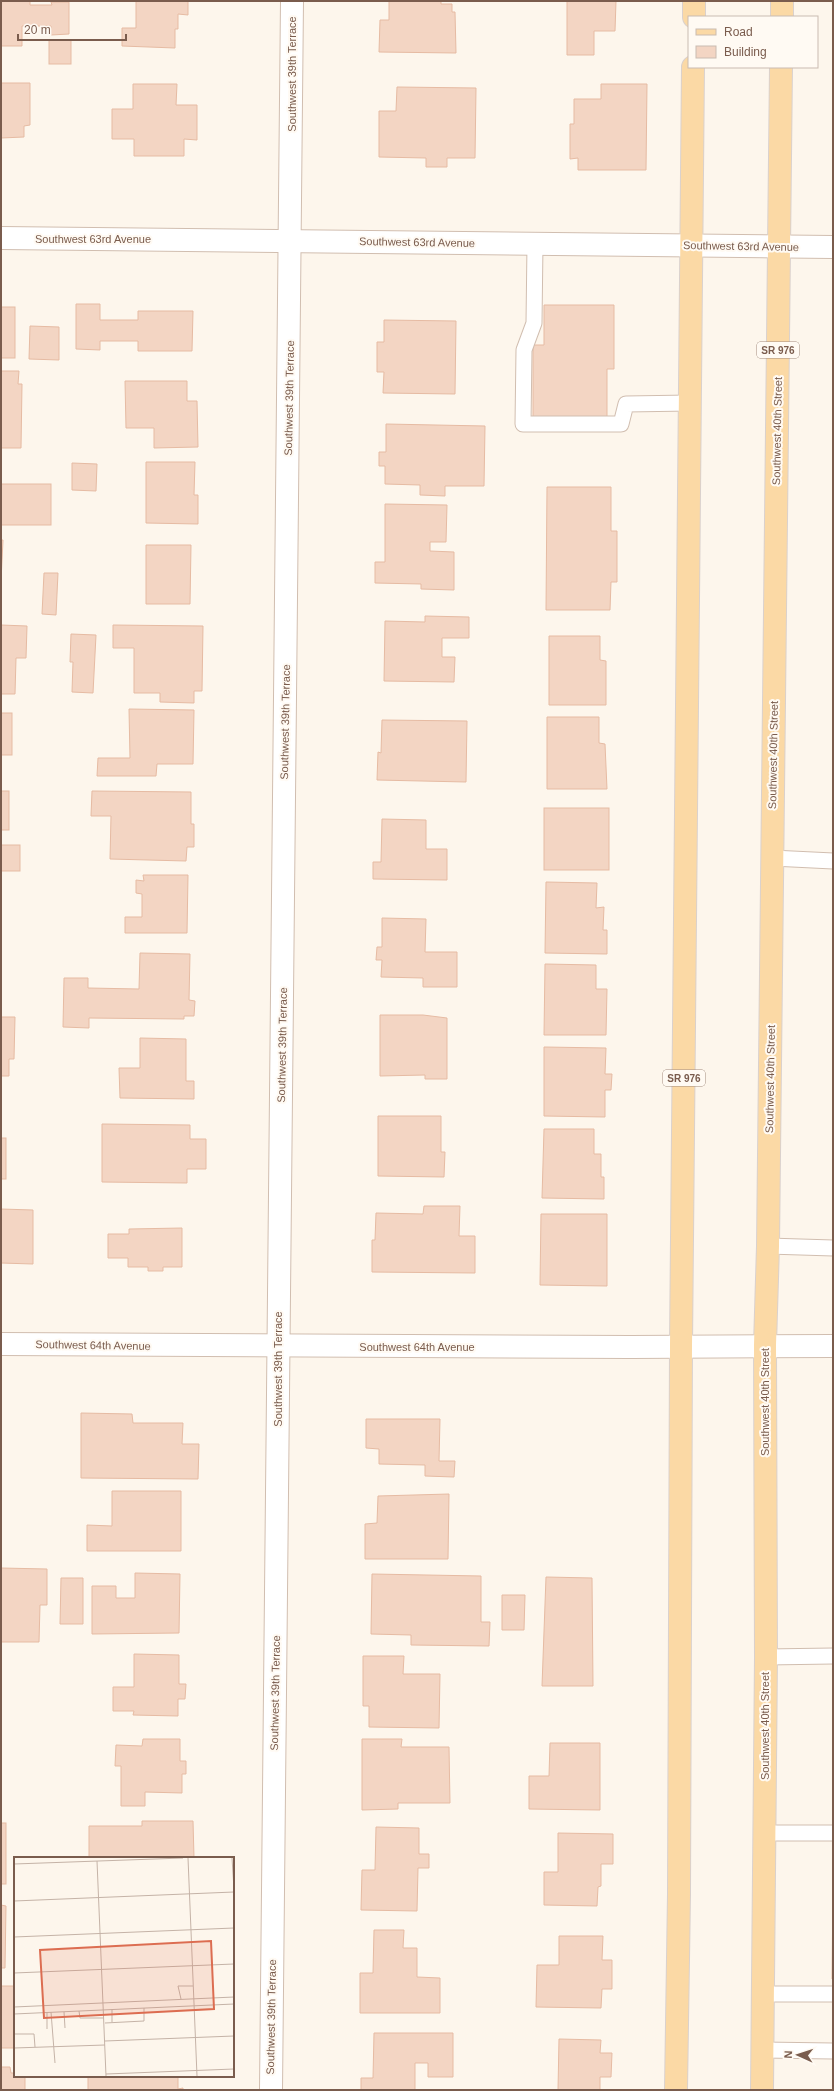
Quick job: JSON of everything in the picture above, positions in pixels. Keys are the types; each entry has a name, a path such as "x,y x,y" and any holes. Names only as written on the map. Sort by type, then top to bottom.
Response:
{"main road":[{"path":"694,1 694,16"},
{"path":"782,1 782,16"},
{"name":"SR 976","path":"676,2090 679,1894 681,1346 694,68"},
{"name":"Southwest 40th Street","path":"762,2090 766,1657 765,1345 768,1246 781,68"}],"street":[{"name":"Southwest 39th Terrace","path":"271,2090 291,240 292,1"},
{"name":"Southwest 63rd Avenue","path":"1,238 833,247"},
{"name":"Southwest 64th Avenue","path":"1,1344 278,1346 833,1346"}],"lane":[{"path":"535,244 534,323 524,350 523,424 621,424 626,404 690,403"},
{"path":"772,858 833,861"},
{"path":"768,1246 833,1248"},
{"path":"766,1657 833,1656"},
{"path":"765,1833 833,1833"},
{"path":"763,1994 833,1994"},
{"path":"762,2050 833,2051"}],"building":[{"path":"1,1 30,1 30,5 52,5 51,2 69,2 69,34 51,35 51,26 22,26 22,46 1,46"},
{"path":"136,1 188,1 188,15 178,14 178,29 175,29 175,48 122,46 122,28 136,28"},
{"path":"389,1 441,1 441,4 452,4 452,12 455,12 456,53 379,52 380,20 389,20"},
{"path":"567,1 616,1 615,31 594,31 594,55 567,55"},
{"path":"49,40 71,40 71,64 49,64"},
{"path":"1,83 30,83 30,125 24,126 24,137 1,138"},
{"path":"133,84 177,84 176,105 197,105 197,140 184,139 184,156 134,156 134,139 112,139 112,109 133,109"},
{"path":"601,84 647,84 646,170 578,170 578,158 570,159 570,124 574,124 574,99 601,99"},
{"path":"397,87 476,88 475,158 447,158 447,167 426,167 426,158 379,157 379,111 396,111"},
{"path":"76,304 100,304 100,320 138,320 138,311 193,311 192,351 138,351 138,341 100,341 100,350 76,349"},
{"path":"544,305 614,305 614,369 607,369 607,419 533,419 533,345 544,345"},
{"path":"1,307 15,307 15,358 1,358"},
{"path":"384,320 456,321 455,394 383,393 384,372 377,372 377,342 384,342"},
{"path":"30,326 59,327 59,360 29,359"},
{"path":"1,371 19,371 18,384 22,384 21,448 1,448"},
{"path":"125,381 187,381 187,401 197,401 198,447 154,448 154,428 126,428"},
{"path":"386,424 485,426 484,486 445,486 445,496 420,495 420,485 385,484 385,466 379,466 379,452 386,452"},
{"path":"146,462 195,462 194,495 198,495 198,524 146,523"},
{"path":"72,463 97,464 96,491 72,490"},
{"path":"1,484 51,484 51,525 1,525"},
{"path":"547,487 611,487 611,531 617,531 617,582 611,582 610,610 546,610"},
{"path":"385,504 447,505 446,542 430,542 430,551 454,552 454,590 421,589 421,584 375,583 375,562 385,562"},
{"path":"1,540 3,540 1,581"},
{"path":"146,545 191,545 190,604 146,604"},
{"path":"44,573 58,573 56,615 42,614"},
{"path":"425,616 469,617 469,638 442,638 442,657 455,657 454,682 384,681 385,621 425,622"},
{"path":"1,625 27,626 26,658 16,658 15,694 1,694"},
{"path":"113,625 203,626 202,691 194,691 194,703 160,702 160,693 134,693 134,648 113,648"},
{"path":"71,634 96,635 93,693 72,692 73,662 70,662"},
{"path":"549,636 600,636 600,660 606,661 606,705 549,705"},
{"path":"129,709 194,710 193,764 157,764 156,776 97,776 98,758 130,758"},
{"path":"1,713 12,713 12,755 1,755"},
{"path":"547,717 599,717 599,743 605,744 607,789 547,789"},
{"path":"382,720 467,721 466,782 377,780 378,752 381,753"},
{"path":"1,791 9,791 9,830 1,830"},
{"path":"92,791 191,792 191,824 194,824 194,847 187,847 186,861 110,859 111,816 91,816"},
{"path":"544,808 609,808 609,870 544,870"},
{"path":"382,819 426,820 426,849 447,849 447,880 373,879 373,862 381,862"},
{"path":"1,845 20,845 20,871 1,871"},
{"path":"143,875 188,875 187,933 125,933 125,917 142,917 142,894 136,893 136,880 144,881"},
{"path":"546,882 597,883 596,908 604,907 603,930 607,930 607,954 545,953"},
{"path":"382,918 426,919 425,952 457,952 457,987 423,987 423,978 381,977 382,960 376,960 377,947 382,947"},
{"path":"140,953 190,954 189,1000 195,1001 194,1016 184,1016 184,1019 89,1018 89,1028 63,1027 64,978 88,978 88,988 139,989"},
{"path":"545,964 596,965 596,989 607,989 606,1035 544,1035"},
{"path":"380,1015 423,1015 447,1018 447,1079 425,1079 425,1075 380,1076"},
{"path":"1,1017 15,1017 14,1059 9,1059 9,1076 1,1076"},
{"path":"140,1038 186,1039 186,1081 194,1081 194,1099 120,1098 119,1068 140,1068"},
{"path":"544,1047 606,1048 605,1074 612,1074 611,1090 605,1090 605,1117 544,1116"},
{"path":"378,1116 441,1116 441,1152 445,1152 444,1177 378,1176"},
{"path":"102,1124 190,1125 190,1139 206,1139 206,1169 187,1169 187,1183 102,1182"},
{"path":"544,1129 594,1129 594,1154 601,1154 601,1177 604,1177 604,1199 542,1198"},
{"path":"1,1138 6,1138 6,1179 1,1179"},
{"path":"424,1206 460,1206 459,1236 475,1236 475,1273 372,1272 372,1240 375,1240 376,1213 423,1214"},
{"path":"1,1209 33,1210 33,1264 1,1263"},
{"path":"541,1214 607,1214 607,1286 540,1285"},
{"path":"182,1228 182,1267 163,1267 163,1271 148,1271 148,1267 128,1267 128,1258 108,1258 108,1234 129,1234 129,1229"},
{"path":"81,1413 132,1414 133,1423 183,1423 182,1444 199,1444 198,1479 81,1478"},
{"path":"366,1419 440,1419 439,1461 455,1461 454,1477 425,1476 425,1465 379,1464 379,1449 366,1448"},
{"path":"112,1491 181,1491 181,1551 87,1551 87,1525 112,1526"},
{"path":"449,1494 448,1559 365,1559 365,1524 377,1523 378,1496"},
{"path":"1,1568 47,1569 47,1605 40,1605 39,1642 1,1642"},
{"path":"135,1573 180,1574 179,1633 92,1634 92,1586 116,1586 116,1598 135,1598"},
{"path":"372,1574 481,1576 481,1622 490,1622 489,1646 411,1645 411,1635 371,1634"},
{"path":"546,1577 592,1578 593,1686 542,1686"},
{"path":"61,1578 83,1578 83,1624 60,1624"},
{"path":"502,1595 525,1595 524,1630 502,1630"},
{"path":"134,1654 179,1655 179,1684 186,1684 185,1699 178,1699 178,1716 133,1715 134,1711 113,1711 113,1687 134,1687"},
{"path":"363,1656 404,1656 403,1674 440,1674 439,1728 369,1727 369,1706 363,1706"},
{"path":"143,1739 180,1739 180,1761 186,1761 186,1774 182,1774 182,1793 145,1792 145,1806 121,1806 121,1766 115,1766 116,1745 142,1746"},
{"path":"362,1739 402,1739 401,1747 449,1747 450,1803 398,1803 398,1809 362,1810"},
{"path":"550,1743 600,1743 600,1810 529,1809 529,1776 549,1776"},
{"path":"142,1821 193,1821 194,1857 89,1857 89,1826 142,1826"},
{"path":"1,1823 6,1823 6,1884 1,1884"},
{"path":"376,1827 419,1828 419,1854 429,1854 429,1868 418,1868 417,1911 361,1910 362,1870 375,1870"},
{"path":"558,1833 613,1834 613,1864 601,1864 601,1886 598,1887 597,1906 544,1905 544,1872 558,1872"},
{"path":"833,1888 833,1979 832,1979"},
{"path":"1,1905 6,1906 5,1968 1,1968"},
{"path":"374,1930 404,1930 403,1948 417,1948 417,1977 440,1978 440,2013 360,2013 360,1973 373,1973"},
{"path":"559,1936 603,1936 602,1960 612,1960 612,1989 602,1989 601,2008 536,2007 537,1965 559,1965"},
{"path":"1,1986 14,1986 14,2048 1,2048"},
{"path":"374,2033 453,2033 453,2077 428,2077 428,2063 415,2063 415,2090 361,2090 361,2078 373,2078"},
{"path":"559,2039 601,2040 600,2053 612,2053 611,2077 600,2077 600,2090 558,2090"},
{"path":"1,2067 10,2067 11,2073 14,2073 14,2077 25,2077 25,2090 1,2090"},
{"path":"88,2077 178,2077 178,2089 183,2088 183,2090 88,2090"}]}
